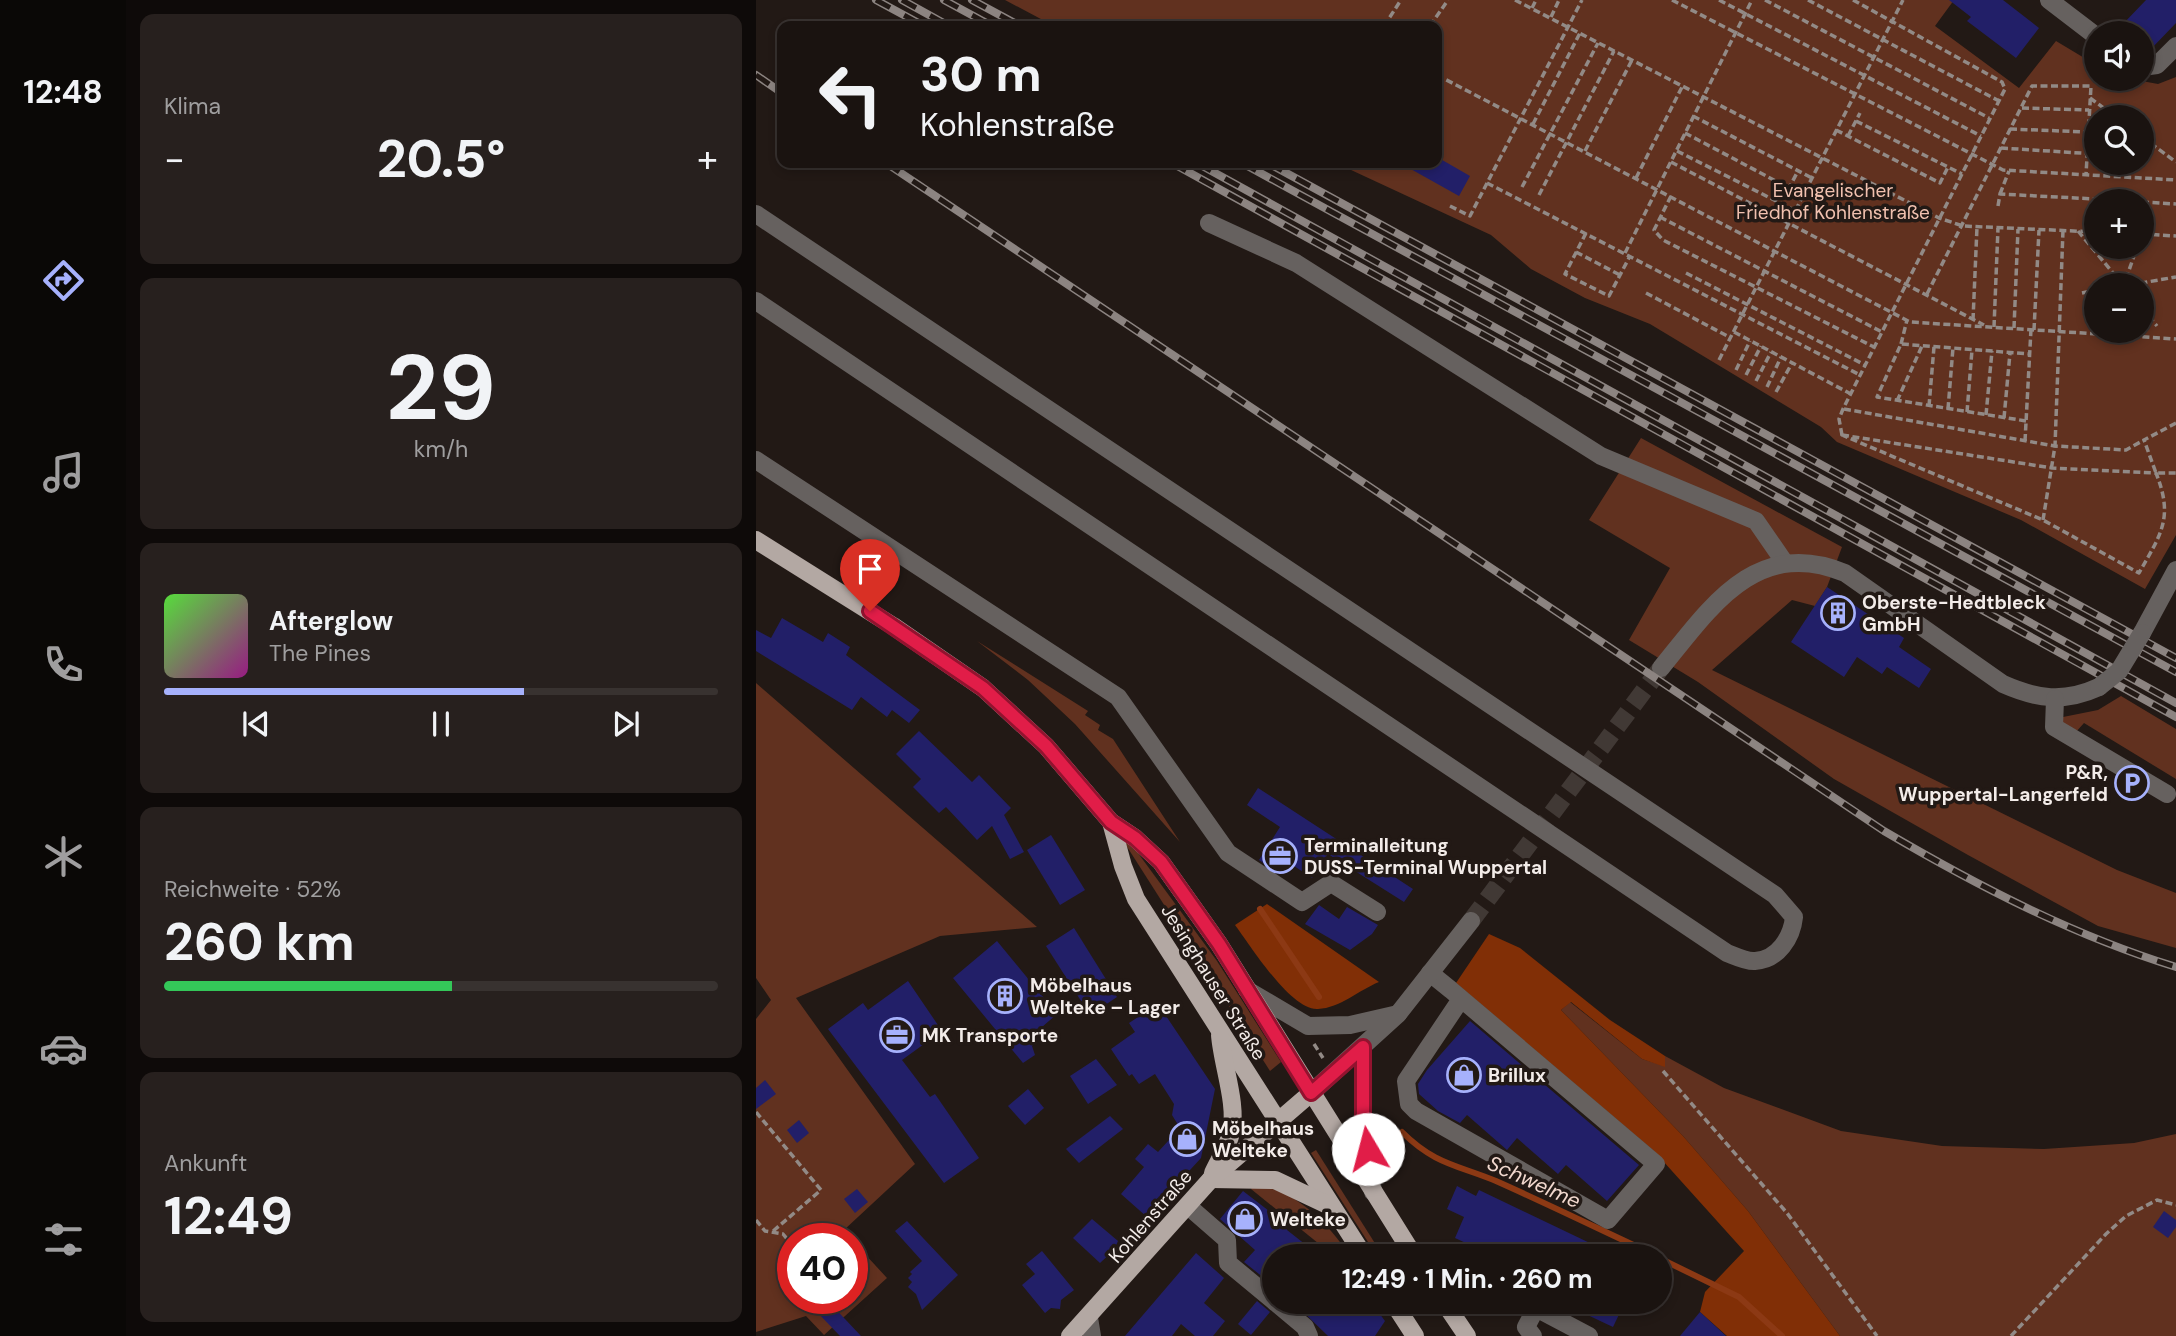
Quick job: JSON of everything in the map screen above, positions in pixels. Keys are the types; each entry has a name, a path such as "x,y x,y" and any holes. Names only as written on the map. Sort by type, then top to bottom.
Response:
{"main road":[{"name":"Jesinghauser Straße","path":"756,540 893,626 983,688 1046,746 1111,822 1135,838 1161,862 1247,990 1406,1244"},
{"name":"Jesinghauser Straße","path":"1111,822 1122,866 1136,899 1356,1244"},
{"path":"1220,1031 1222,1062 1233,1107 1231,1133 1210,1180 1275,1180 1333,1208"},
{"name":"Kohlenstraße","path":"1070,1336 1089,1318 1210,1180 1311,1093"},
{"path":"1401,1314 1415,1336"},
{"path":"1452,1314 1467,1336"}],"street":[{"path":"2049,0 2084,27"},
{"path":"2154,63 2176,46"},
{"path":"756,215 1775,895 1794,917 1792,932 1776,954 1754,962 1727,953 756,301"},
{"path":"1209,223 1296,263 1601,456 1756,521 1785,563"},
{"path":"756,460 1118,697 1228,853 1302,902 1331,883 1377,912"},
{"path":"1661,668 1705,614 1734,586 1755,571 1785,563 1816,564 1845,573 2003,684 2039,697 2055,699 2081,695 2099,687 2119,671 2143,633 2176,570"},
{"path":"2055,699 2054,727 2167,794"},
{"name":"Kohlenstraße","path":"1311,1093 1398,1014 1471,921"},
{"path":"1430,973 1461,999 1656,1164 1608,1220 1416,1111 1409,1104 1406,1081 1461,999"},
{"path":"1247,990 1308,1026 1350,1025 1398,1014"},
{"path":"1363,1047 1363,1114 1373,1192"},
{"path":"1188,1206 1227,1240 1228,1263 1262,1291"},
{"path":"1533,1336 1526,1327 1536,1308 1589,1336"},
{"path":"1289,1314 1305,1327 1309,1336"},
{"path":"1089,1318 1092,1336"}],"path":[{"path":"1387,21 1401,0"},
{"path":"1433,21 1448,0"},
{"path":"1515,0 1940,218 1963,226 2084,231"},
{"path":"1532,8 1536,0"},
{"path":"1550,18 1559,0"},
{"path":"1451,206 1470,216 1582,0"},
{"path":"1672,0 1992,165 2009,171 2084,175"},
{"path":"1719,0 1981,135"},
{"path":"1586,233 1565,274 1609,296 1657,189 1752,0"},
{"path":"1765,0 1990,118"},
{"path":"1808,0 1998,102"},
{"path":"1842,435 1839,419 1843,409 2005,89 2001,82 1853,0"},
{"path":"1719,360 1902,2 1894,0"},
{"path":"1532,124 1580,33"},
{"path":"1522,187 1598,43"},
{"path":"1539,195 1614,51"},
{"path":"1584,151 1632,61"},
{"path":"1442,78 1907,320 2084,332"},
{"path":"1927,294 2032,86 2091,86 2089,105"},
{"path":"1636,178 1682,87"},
{"path":"2090,98 2100,105"},
{"path":"2021,108 2084,110"},
{"path":"1849,136 1860,113"},
{"path":"1693,116 1812,178"},
{"path":"1856,121 1962,174"},
{"path":"2010,129 2084,132"},
{"path":"1836,130 1940,183 1948,167"},
{"path":"1685,133 1789,188 1798,171"},
{"path":"2154,145 2176,162"},
{"path":"2000,148 2084,153"},
{"path":"1676,151 1796,211"},
{"path":"1671,162 1986,326"},
{"path":"1998,206 2009,171"},
{"path":"2086,175 2176,180"},
{"path":"1487,183 1860,375"},
{"path":"2000,194 2084,198"},
{"path":"1671,196 1654,230 1663,240 1874,348"},
{"path":"2154,203 2176,204"},
{"path":"1660,217 1882,332"},
{"path":"1973,320 1977,227"},
{"path":"1994,327 1998,228"},
{"path":"2014,328 2018,229"},
{"path":"2025,441 2039,229"},
{"path":"2043,520 2055,446 2063,230"},
{"path":"2078,231 2113,273"},
{"path":"2154,235 2176,236"},
{"path":"1576,252 1620,275"},
{"path":"1686,272 1865,365"},
{"path":"2154,281 2176,277"},
{"path":"1646,293 1731,338"},
{"path":"1907,320 1901,344 1877,397 2026,421"},
{"path":"2154,322 2157,326"},
{"path":"1734,332 1851,394"},
{"path":"2154,337 2176,339"},
{"path":"1736,370 1750,341"},
{"path":"1901,344 2030,354"},
{"path":"1897,401 1922,345"},
{"path":"1746,375 1761,346"},
{"path":"1929,406 1934,346"},
{"path":"1948,409 1953,348"},
{"path":"1967,412 1972,350"},
{"path":"1986,415 1992,351"},
{"path":"1756,381 1771,352"},
{"path":"2004,418 2010,353"},
{"path":"1766,387 1781,357"},
{"path":"1776,392 1792,363"},
{"path":"1843,409 2055,446 2126,450 2176,423"},
{"path":"1842,435 2043,520 2139,573 2165,523 2166,498 2144,440"},
{"path":"1842,435 2052,468 2176,473"},
{"path":"1662,1071 1787,1213 1877,1336"},
{"path":"756,1112 821,1190 772,1232"},
{"path":"2011,1336 2126,1216 2157,1200 2176,1206"},
{"path":"756,1220 765,1230 777,1233"}],"green space":[{"name":"Evangelischer Friedhof Kohlenstraße","path":"1005,0 1954,0 1935,26 2019,88 2056,41 2084,58 2084,91 2154,91 2154,83 2176,77 2176,535 2145,589 2021,520 1837,442 1821,427 1650,324 1585,298 1531,269 1491,235 1347,168 1442,168 1442,21 1045,21"},
{"path":"1641,438 1842,547 1827,587 1815,606 1792,600 1712,670 2117,870 2176,893 2176,948 2098,926 1968,855 1834,779 1698,682 1629,640 1670,568 1589,520"},
{"path":"977,641 1088,711 1085,715 1100,725 1098,730 1113,739 1180,842 1075,724 1028,680"},
{"path":"756,683 1037,927 940,936 796,998 915,1164 852,1223 777,1223 777,1314 847,1314 824,1335 806,1316 756,1332 756,1019 771,1000 756,978"},
{"path":"2121,696 2176,729 2176,779 2084,723 2075,733 2058,718 2098,710"},
{"path":"1127,838 1217,961 1281,1062 1270,1071 1124,842"},
{"path":"1570,1002 1642,1059 1665,1066 1665,1056 1724,1088 1841,1131 1942,1146 2044,1149 2134,1143 2176,1134 2176,1336 1840,1336 1748,1211 1683,1136 1561,1010"},
{"path":"1316,1150 1375,1244 1369,1244 1311,1153"},
{"path":"1253,1185 1268,1187 1296,1200 1321,1220 1341,1244 1319,1244 1251,1189"},
{"path":"868,1257 887,1278 868,1295"}],"shaded area":[{"path":"1267,904 1379,982 1326,1008 1307,1007 1296,1000 1272,975 1235,925"},
{"path":"1489,934 1520,948 1610,1020 1665,1056 1665,1067 1642,1059 1571,1002 1561,1010 1683,1136 1748,1211 1840,1336 1727,1336 1700,1312 1705,1292 1744,1251 1654,1151 1456,983"}],"building":[{"path":"1949,0 2003,0 2039,28 2016,58 1967,21 1971,17"},
{"path":"2146,0 2176,0 2176,23 2154,46 2154,21 2126,21"},
{"path":"1442,160 1470,176 1459,196 1409,168 1442,168"},
{"name":"Oberste-Hedtbleck GmbH","path":"1827,587 1904,638 1899,647 1931,669 1919,688 1887,667 1882,674 1857,657 1844,677 1791,642"},
{"path":"782,618 823,642 828,633 850,647 846,655 920,710 909,723 892,710 887,717 861,697 852,710 756,651 756,630 771,638"},
{"path":"919,731 972,782 979,775 1011,808 1004,815 1024,852 1010,859 992,826 977,840 946,807 939,813 913,787 921,779 896,754"},
{"path":"1258,788 1413,889 1404,902 1328,854 1312,878 1288,862 1280,874 1259,860 1280,827 1247,805"},
{"path":"1051,835 1085,890 1060,905 1027,850"},
{"path":"1319,905 1339,919 1347,907 1378,925 1372,934 1350,950 1305,924"},
{"path":"1074,928 1117,997 1090,1015 1046,946"},
{"name":"Möbelhaus Welteke – Lager","path":"997,941 1057,1014 1034,1034 1037,1042 1032,1046 1035,1055 1023,1063 953,978"},
{"path":"908,981 942,1031 902,1060 930,1097 935,1094 979,1158 944,1183 828,1029 863,1003 868,1010"},
{"path":"1158,1004 1215,1089 1201,1158 1147,1217 1121,1194 1144,1167 1135,1159 1148,1144 1158,1152 1180,1128 1172,1115 1174,1104 1155,1074 1139,1084 1132,1074 1129,1076 1111,1049 1135,1032 1129,1023"},
{"path":"1470,1021 1639,1165 1607,1201 1566,1165 1558,1174 1517,1138 1507,1150 1467,1115 1460,1123 1438,1111 1419,1094 1418,1084 1427,1070"},
{"path":"1096,1059 1117,1085 1088,1104 1070,1076"},
{"path":"765,1080 776,1094 756,1109 756,1088"},
{"path":"1028,1089 1044,1108 1025,1125 1008,1106"},
{"path":"1110,1116 1123,1129 1079,1163 1066,1149"},
{"path":"799,1120 809,1133 797,1143 787,1130"},
{"path":"1457,1186 1476,1196 1479,1190 1592,1244 1468,1244 1455,1238 1464,1217 1447,1209"},
{"path":"857,1189 868,1202 855,1213 844,1199"},
{"path":"1243,1191 1282,1221 1287,1230 1305,1244 1262,1244 1262,1276 1244,1262 1255,1250 1220,1219"},
{"path":"2164,1211 2176,1220 2176,1227 2168,1238 2153,1227"},
{"path":"1092,1219 1118,1241 1114,1250 1100,1263 1073,1238"},
{"path":"907,1221 958,1275 922,1310 916,1294 908,1287 912,1282 908,1278 912,1274 910,1272 922,1261 895,1231"},
{"path":"1042,1251 1074,1290 1061,1300 1060,1309 1051,1308 1045,1313 1022,1285 1035,1274 1026,1264"},
{"path":"1196,1253 1224,1278 1204,1303 1225,1321 1213,1336 1195,1336 1181,1324 1172,1336 1125,1336"},
{"path":"1257,1301 1262,1305 1262,1314 1268,1314 1251,1335 1238,1324"},
{"path":"1700,1312 1726,1336 1680,1336"},
{"path":"819,1314 840,1314 861,1336 840,1336"},
{"path":"1305,1314 1380,1314 1385,1321 1375,1336 1328,1336"},
{"path":"1585,1314 1619,1314 1613,1327"}],"waterway":[{"name":"Schwelme","path":"1260,909 1319,997"},
{"name":"Schwelme","path":"1402,1132 1436,1157 1496,1181 1631,1244"},
{"name":"Schwelme","path":"1672,1264 1739,1297 1782,1336"}],"tunnel":[{"path":"1471,921 1661,668"}],"railway":[{"path":"876,0 915,21"},
{"path":"902,0 940,21"},
{"path":"944,0 983,21"},
{"path":"972,0 1011,21"},
{"path":"756,75 777,90"},
{"path":"893,168 1884,831 2026,908 2100,940 2176,967"},
{"path":"1181,168 2176,717"},
{"path":"1206,168 2176,703"},
{"path":"1251,168 2176,672"},
{"path":"1277,168 2176,658"}],"place":[{"name":"Oberste-Hedtbleck GmbH","path":"1838,613"},
{"name":"P&R, Wuppertal-Langerfeld","path":"2132,783"},
{"name":"Terminalleitung DUSS-Terminal Wuppertal","path":"1280,856"},
{"name":"Möbelhaus Welteke – Lager","path":"1005,996"},
{"name":"MK Transporte","path":"897,1035"},
{"name":"Brillux","path":"1464,1075"},
{"name":"Möbelhaus Welteke","path":"1187,1139"},
{"name":"Welteke","path":"1245,1219"}],"route":[{"path":"870,611 983,688 1046,746 1111,822 1135,838 1161,862 1219,944 1311,1093 1363,1047 1363,1114 1368,1149"}]}
